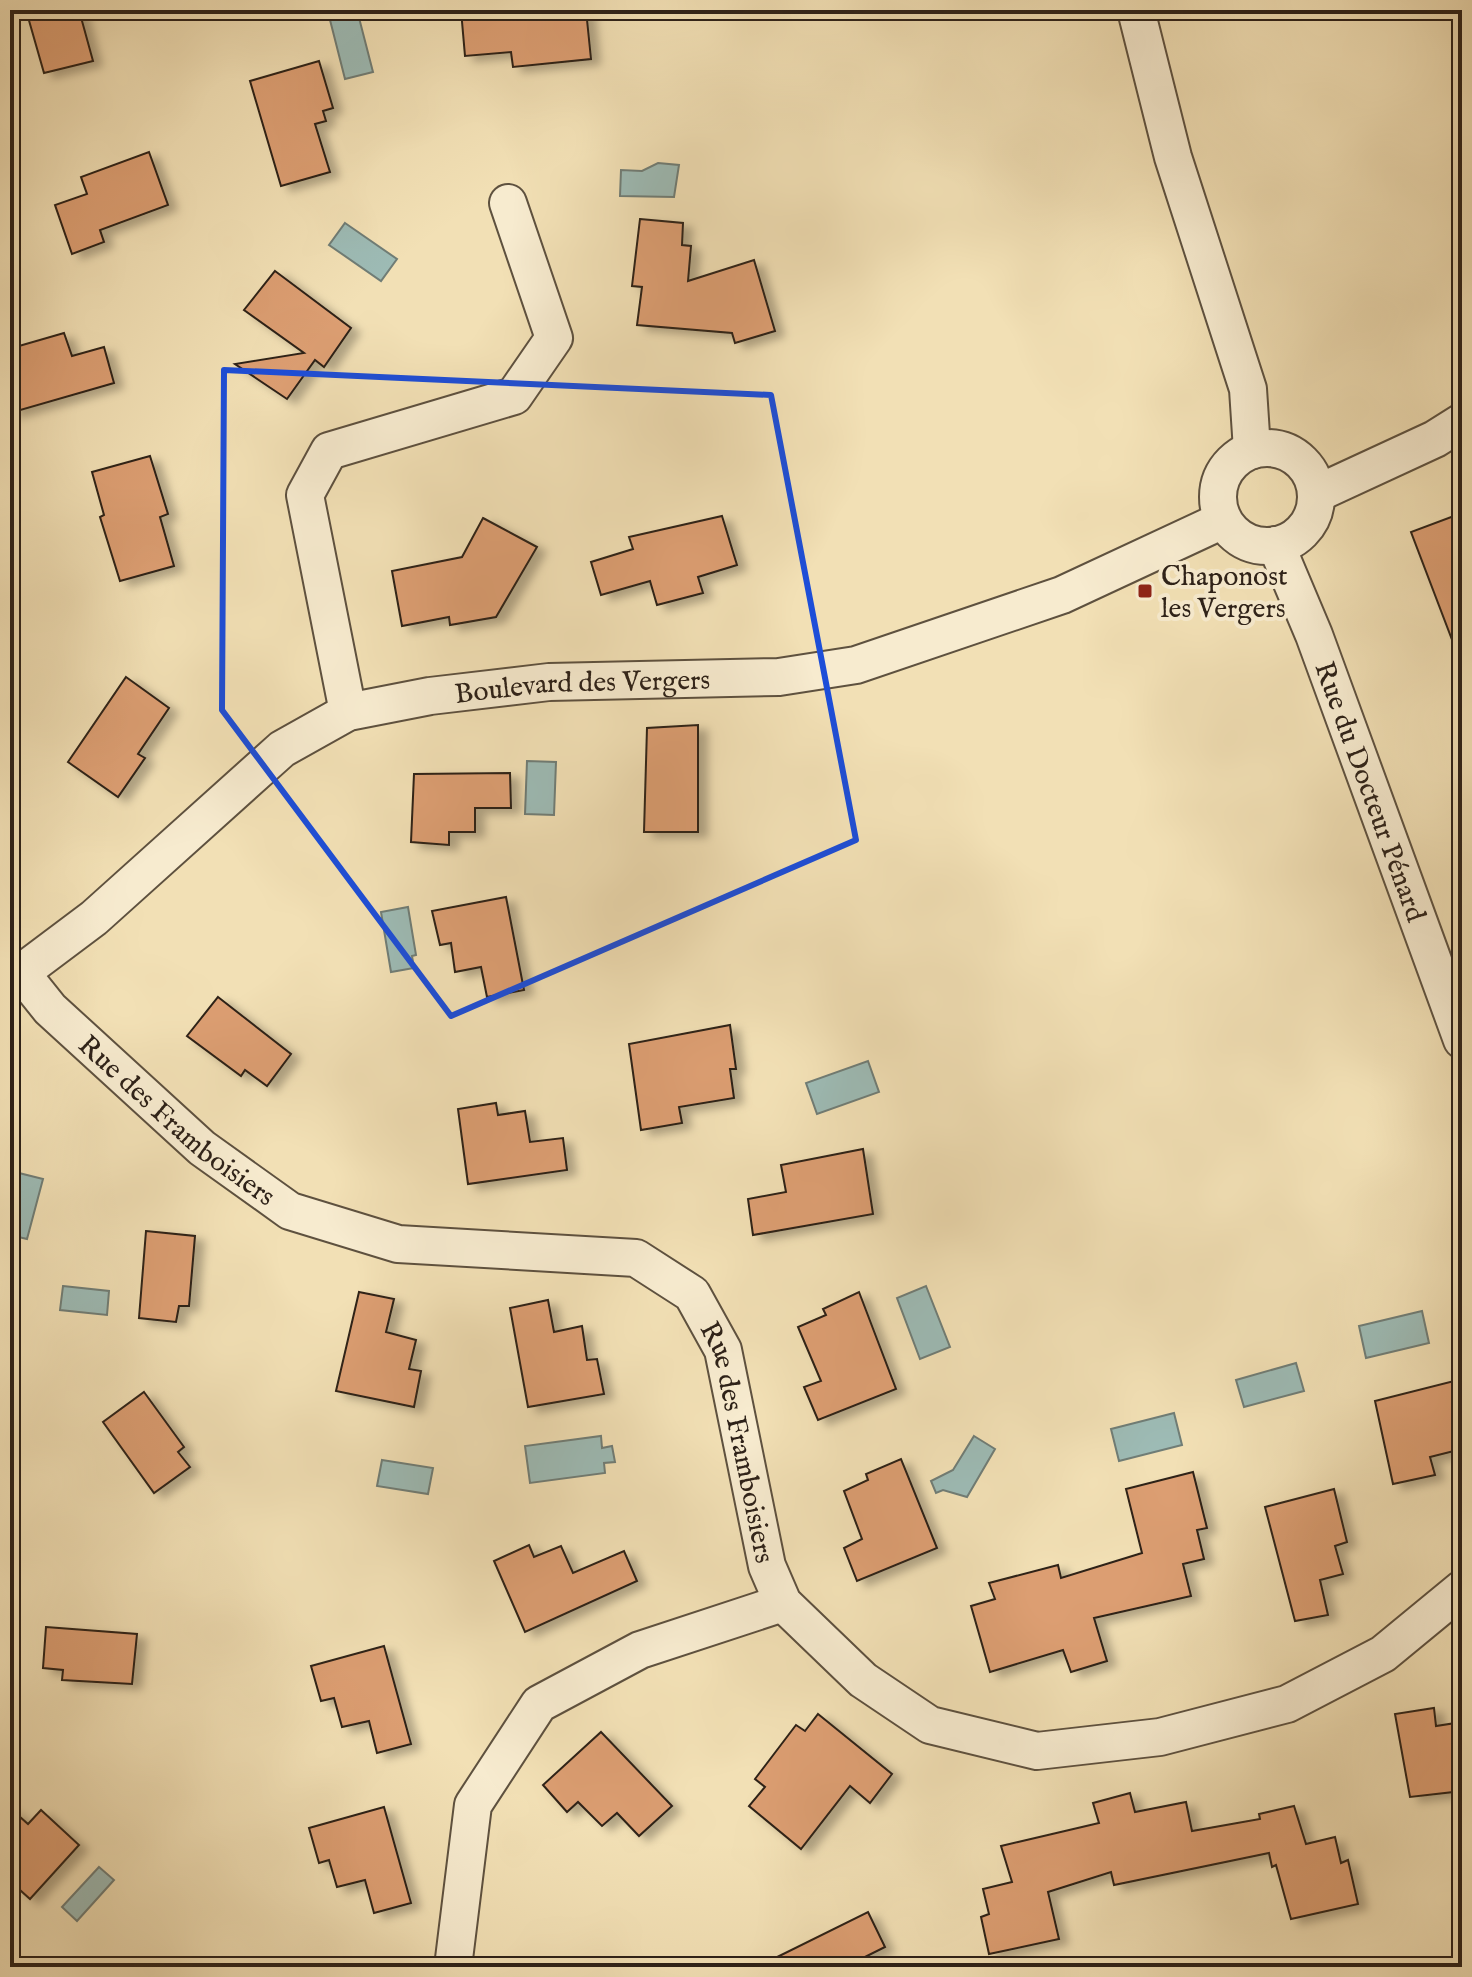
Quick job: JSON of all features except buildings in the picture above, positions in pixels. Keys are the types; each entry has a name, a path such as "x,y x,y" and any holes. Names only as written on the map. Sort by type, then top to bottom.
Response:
{"street":[{"path":"1136,10 1173,157 1248,389 1252,450"},
{"path":"348,712 305,495 329,451 514,396 554,338 508,203"},
{"path":"1316,494 1435,439 1462,422"},
{"path":"1252,450 1278,450 1302,462 1312,477 1316,494 1315,512 1306,527 1292,539 1276,545 1255,544 1237,536 1223,520 1218,504 1225,471 1237,458 1252,450"},
{"name":"Boulevard des Vergers","path":"16,978 94,918 282,749 348,712 430,696 549,682 779,677 856,665 1062,595 1223,520"},
{"name":"Rue du Docteur Pénard","path":"1276,545 1314,635 1462,1040"},
{"name":"Rue des Framboisiers","path":"16,978 202,1148 290,1211 398,1244 636,1258 692,1294 723,1350 767,1566 783,1603 863,1680 930,1725 1037,1751 1160,1737 1287,1704 1383,1654 1462,1589"},
{"path":"453,1967 473,1805 539,1704 640,1650 783,1603"}],"highlighted area":[{"path":"224,370 771,395 856,840 451,1016 222,710"}],"water":[{"path":"357,10 373,72 345,79 329,16"},
{"path":"658,163 679,165 674,197 620,196 621,170 642,171"},
{"path":"345,223 397,259 381,281 329,245"},
{"path":"527,761 556,762 554,815 525,814"},
{"path":"408,907 416,955 412,956 414,968 391,972 381,912"},
{"path":"868,1061 879,1092 817,1114 806,1083"},
{"path":"15,1172 43,1179 27,1239 10,1235 10,1190"},
{"path":"63,1286 109,1291 107,1315 60,1310"},
{"path":"926,1286 950,1347 920,1359 897,1298"},
{"path":"1422,1311 1429,1343 1366,1358 1359,1326"},
{"path":"1296,1363 1304,1391 1244,1407 1236,1380"},
{"path":"1174,1413 1182,1445 1119,1461 1111,1429"},
{"path":"601,1436 602,1448 612,1446 615,1462 604,1463 605,1473 530,1483 525,1446"},
{"path":"974,1436 995,1449 967,1497 943,1490 936,1493 931,1481 953,1470"},
{"path":"382,1460 433,1468 428,1494 377,1486"},
{"path":"99,1867 114,1880 77,1921 62,1907"}],"place":[{"name":"Chaponost les Vergers","path":"1145,591"}]}
